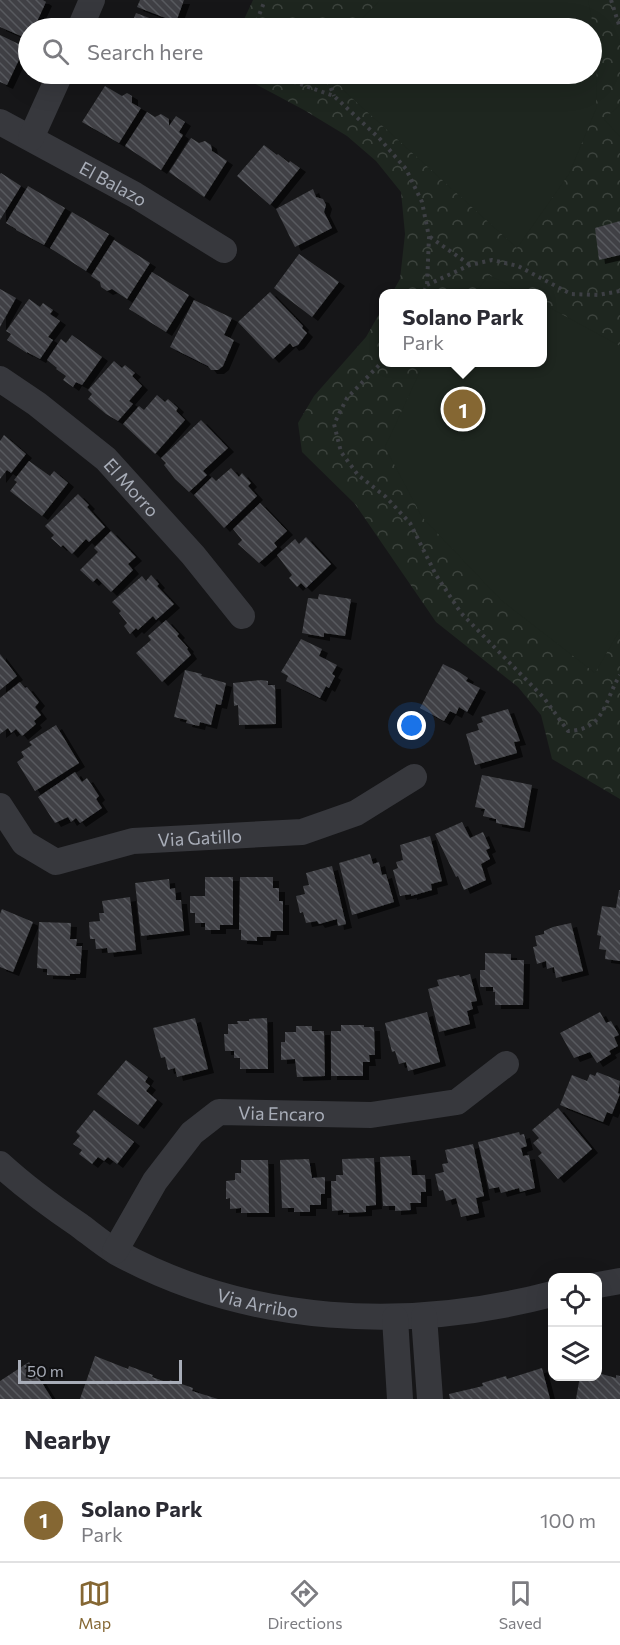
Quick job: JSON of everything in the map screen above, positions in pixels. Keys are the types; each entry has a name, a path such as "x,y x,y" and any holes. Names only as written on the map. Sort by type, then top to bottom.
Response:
{"street":[{"path":"84,18 92,0"},
{"path":"31,138 55,84"},
{"name":"El Balazo","path":"0,122 135,195 224,250"},
{"name":"El Morro","path":"0,379 37,404 106,459 193,555 242,616"},
{"name":"Via Gatillo","path":"0,806 24,843 56,862 133,841 302,832 356,813 414,777"},
{"name":"Via Encaro","path":"115,1251 155,1181 192,1133 219,1112 371,1115 457,1102 506,1064"},
{"name":"Via Arribo","path":"0,1164 24,1187 115,1251 193,1287 264,1307 330,1316 394,1318 471,1311 548,1295"},
{"path":"602,1284 620,1281"},
{"path":"424,1316 430,1399"},
{"path":"394,1318 400,1399"}],"path":[{"path":"258,18 265,0"},
{"path":"611,0 620,28"},
{"path":"302,84 334,96 380,139 406,169 422,202 429,237 425,289"},
{"path":"329,84 334,96"},
{"path":"429,237 470,265"},
{"path":"427,285 470,265 492,260 518,266 571,294 598,295 620,291"},
{"path":"379,365 347,398 334,424 341,452 358,474 386,497 410,523 436,575 461,613 544,698 568,731 580,731 593,725 604,711 620,675"}],"green space":[{"path":"253,0 620,0 620,799 552,759 541,715 518,687 436,622 355,504 302,452 298,423 314,396 366,337 379,314 379,367 547,367 547,289 394,289 400,279 405,234 401,192 376,161 347,136 256,84 602,84 602,18 245,18"},
{"path":"380,0 588,0 592,18 363,18"},
{"path":"340,84 596,84 596,109 569,174 517,248 343,90"},
{"path":"620,105 620,137 604,119"},
{"path":"489,275 515,289 478,289"},
{"path":"547,306 620,346 620,630 595,673 501,600 422,517 385,447 422,367 547,367"}],"building":[{"path":"0,0 43,0 46,2 39,18 18,18 18,35 0,27"},
{"path":"140,0 184,0 177,18 166,18 137,7"},
{"path":"136,13 149,18 134,18"},
{"path":"0,35 18,44 18,62 7,85 0,82"},
{"path":"105,86 122,96 127,93 132,96 132,103 141,108 119,143 82,122"},
{"path":"147,112 155,117 161,114 169,119 169,126 176,116 185,122 179,132 183,135 161,170 125,146"},
{"path":"191,138 199,143 205,141 211,145 212,151 227,161 204,197 169,172"},
{"path":"264,145 300,168 270,205 237,176"},
{"path":"0,174 21,186 0,220"},
{"path":"28,186 65,208 44,245 6,223"},
{"path":"313,189 316,197 323,199 326,205 324,212 332,228 295,247 276,209"},
{"path":"72,212 109,234 86,271 50,248"},
{"path":"620,221 620,255 599,260 595,228"},
{"path":"114,240 150,263 127,299 112,289 107,291 91,276"},
{"path":"299,254 339,282 312,317 274,288"},
{"path":"152,272 189,295 166,332 129,309"},
{"path":"0,289 16,298 0,327"},
{"path":"270,292 307,333 298,345 293,347 290,343 273,359 238,322"},
{"path":"29,299 40,307 43,303 53,310 50,314 60,321 48,337 53,340 40,359 7,340 11,334 6,331"},
{"path":"194,300 232,318 224,335 234,340 223,366 218,370 211,370 208,366 170,347"},
{"path":"72,335 102,357 82,385 76,382 73,387 63,380 66,376 47,360 61,339 66,343"},
{"path":"114,361 122,368 125,365 135,373 132,376 142,386 129,401 133,404 118,421 88,399 92,394 88,390"},
{"path":"157,395 165,402 168,399 178,408 176,411 185,420 155,454 123,424 139,406 144,410"},
{"path":"201,420 228,448 203,471 207,475 189,492 175,479 161,458"},
{"path":"4,435 26,454 11,473 7,470 0,479 0,441"},
{"path":"29,461 50,476 54,471 68,483 42,516 10,491 17,482 14,480"},
{"path":"231,468 239,477 242,473 251,483 248,486 257,496 224,528 194,495 212,477 216,481"},
{"path":"78,494 105,527 89,542 86,539 72,554 51,538 54,535 45,526"},
{"path":"260,503 287,531 274,543 277,547 259,563 238,544 242,540 233,529"},
{"path":"111,531 136,557 128,564 133,570 111,592 97,578 93,582 80,570 98,552 94,548"},
{"path":"306,537 331,564 306,588 301,583 297,587 289,578 292,575 277,555 295,539 299,544"},
{"path":"151,575 159,584 157,586 174,604 156,620 153,616 130,634 124,626 127,623 119,613 121,611 112,602 142,576 146,581"},
{"path":"319,594 351,599 345,636 324,633 324,637 302,633 308,598 318,599"},
{"path":"166,620 179,634 177,636 191,655 162,682 136,653 151,640 148,636"},
{"path":"301,639 322,649 319,656 337,665 329,688 326,686 320,698 286,681 288,676 281,672"},
{"path":"0,654 17,676 0,690"},
{"path":"443,664 459,672 468,678 466,681 480,688 467,712 459,707 456,714 450,711 444,721 420,708"},
{"path":"185,670 226,683 221,705 216,704 211,725 200,722 199,726 174,717"},
{"path":"268,681 268,685 275,685 276,724 239,725 238,705 234,706 233,683"},
{"path":"20,682 39,702 35,707 41,715 34,721 36,724 22,736 16,729 11,733 8,728 0,734 0,698"},
{"path":"508,709 520,741 514,742 517,753 475,765 466,734 479,730 477,724 483,722 481,717"},
{"path":"56,725 79,763 35,791 17,762 24,757 21,752 32,745 29,742"},
{"path":"75,772 82,782 87,778 99,796 96,799 102,808 80,823 76,818 71,822 68,817 55,823 38,797"},
{"path":"482,775 532,785 524,828 496,823 496,819 483,816 485,809 475,807"},
{"path":"462,822 470,838 483,832 490,848 486,850 490,859 481,864 486,880 464,890 435,834"},
{"path":"430,836 442,881 431,884 432,890 411,896 411,894 400,896 393,870 398,868 396,862 403,860 400,845"},
{"path":"370,854 373,864 379,862 382,875 386,874 394,902 352,915 339,863"},
{"path":"332,866 346,924 338,926 337,919 319,924 317,921 306,923 303,912 300,913 296,896 305,894 303,886 309,885 306,873"},
{"path":"205,877 233,877 233,925 220,925 220,930 205,930 205,923 195,923 195,913 190,913 190,896 205,896"},
{"path":"240,877 273,877 273,888 279,888 279,901 283,901 283,931 271,931 270,937 257,937 257,941 241,940 241,930 239,930"},
{"path":"169,879 170,889 175,888 176,900 181,900 184,931 141,936 135,883"},
{"path":"619,890 620,961 605,959 606,950 599,949 601,936 597,935 602,906 616,908"},
{"path":"130,897 136,950 108,953 107,948 96,949 95,939 90,939 89,922 100,921 99,913 104,913 102,901"},
{"path":"2,909 33,922 13,972 0,967 0,914"},
{"path":"39,922 71,923 70,939 77,939 76,946 82,946 80,974 47,975 47,969 37,968"},
{"path":"571,923 583,971 556,978 554,967 547,969 546,961 537,964 533,947 537,946 535,936 544,934 544,931 553,927"},
{"path":"485,953 511,954 511,960 524,960 523,1005 495,1005 493,987 480,987 480,970 485,970"},
{"path":"470,974 477,1001 471,1002 473,1009 467,1011 470,1024 439,1032 428,989 439,986 437,980"},
{"path":"427,1012 440,1062 408,1071 406,1062 399,1064 395,1051 392,1052 385,1023"},
{"path":"600,1012 606,1023 611,1021 619,1035 614,1037 618,1046 609,1051 611,1054 597,1063 590,1052 574,1058 560,1033"},
{"path":"195,1018 208,1069 177,1077 175,1068 168,1070 165,1057 161,1058 153,1028"},
{"path":"267,1018 268,1069 240,1069 240,1058 234,1058 234,1051 225,1051 224,1034 228,1034 228,1024"},
{"path":"341,1025 374,1027 375,1055 369,1055 370,1062 363,1062 363,1076 331,1076 331,1031 341,1031"},
{"path":"296,1026 312,1026 312,1031 324,1031 325,1076 297,1077 295,1059 281,1060 281,1042 285,1042 285,1032 296,1032"},
{"path":"126,1060 148,1077 145,1082 150,1086 146,1091 157,1100 138,1125 97,1094"},
{"path":"597,1072 620,1081 618,1093 620,1094 612,1114 607,1112 603,1122 560,1105 572,1075 587,1081 590,1074 595,1076"},
{"path":"558,1108 592,1149 558,1179 538,1156 542,1153 533,1143 539,1138 532,1130"},
{"path":"94,1110 134,1142 117,1164 108,1157 104,1161 98,1157 92,1164 79,1154 82,1150 73,1144 80,1136 76,1132"},
{"path":"519,1132 520,1135 524,1134 527,1146 521,1148 523,1156 529,1155 535,1188 520,1192 519,1188 501,1193 499,1187 489,1189 478,1142"},
{"path":"473,1144 484,1196 476,1198 479,1213 461,1217 456,1198 446,1201 443,1190 439,1191 435,1174 444,1172 442,1164 448,1163 445,1150"},
{"path":"410,1156 412,1175 425,1175 426,1192 421,1192 421,1203 410,1203 411,1210 395,1211 395,1206 383,1206 380,1157"},
{"path":"374,1158 376,1205 366,1206 366,1212 332,1211 331,1181 336,1181 336,1175 343,1175 342,1159"},
{"path":"309,1159 312,1178 325,1177 325,1194 321,1194 321,1205 310,1205 310,1212 294,1212 294,1208 282,1208 280,1160"},
{"path":"241,1160 268,1160 269,1213 241,1213 241,1208 230,1209 230,1198 226,1199 226,1181 235,1180 235,1173 241,1173"},
{"path":"95,1356 128,1369 129,1366 169,1383 170,1380 193,1388 192,1391 218,1399 80,1399"},
{"path":"29,1362 52,1399 0,1399 0,1381"},
{"path":"542,1368 550,1399 450,1399 449,1394 483,1386 482,1383 506,1376 507,1379"},
{"path":"602,1374 616,1378 616,1375 620,1376 620,1399 576,1399 579,1381 602,1381"}],"place":[{"name":"Solano Park","path":"463,409"}]}
